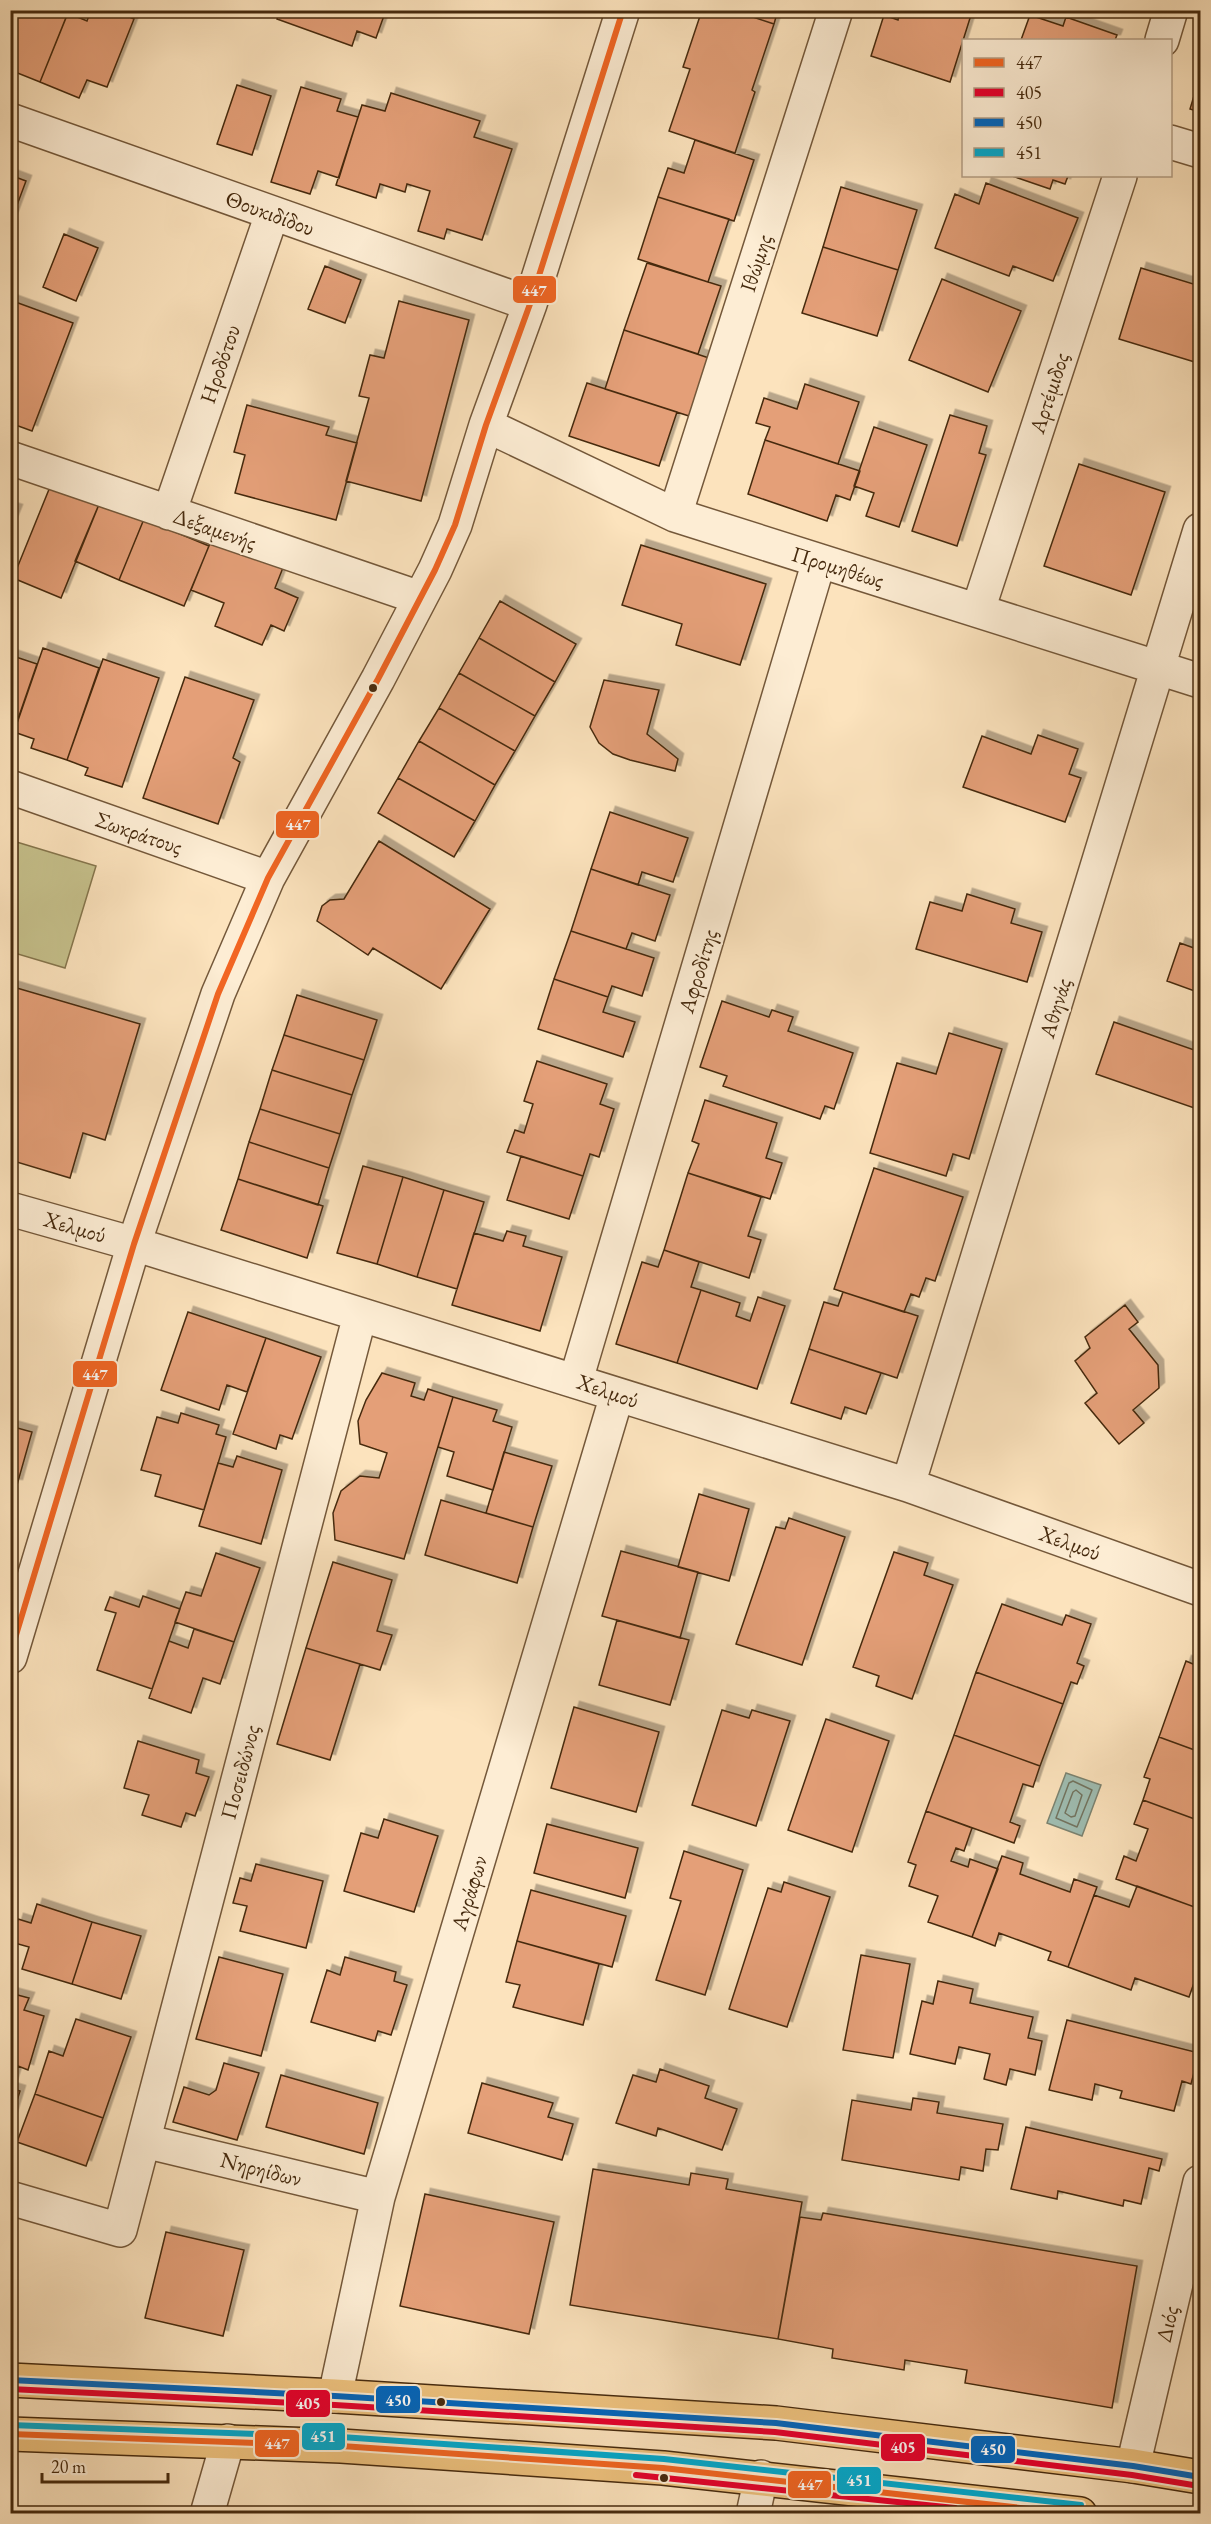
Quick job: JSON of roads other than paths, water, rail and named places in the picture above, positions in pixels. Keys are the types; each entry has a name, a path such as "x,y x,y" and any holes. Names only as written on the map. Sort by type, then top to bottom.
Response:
{"main road":[{"path":"10,2380 335,2396 776,2423 1133,2466 1200,2477"},
{"path":"10,2434 228,2440 663,2468 1080,2514"}],"street":[{"path":"10,1657 22,1577 218,994 268,878 420,598 455,525 486,425 530,304 622,10"},
{"name":"Ιθώμης","path":"675,515 836,10"},
{"path":"1162,39 1171,10"},
{"name":"Θουκιδίδου","path":"10,120 530,304"},
{"path":"1172,143 1200,151"},
{"name":"Αρτέμιδος","path":"978,610 1120,177"},
{"name":"Ηροδότου","path":"169,513 272,214"},
{"name":"Προμηθέως","path":"486,425 675,515 1200,681"},
{"name":"Δεξαμενής","path":"10,458 420,598"},
{"name":"Αθηνάς","path":"908,1485 1160,669 1200,530"},
{"name":"Αφροδίτης","path":"576,1380 819,561"},
{"name":"Σωκράτους","path":"10,787 268,878"},
{"name":"Χελμού","path":"10,1209 134,1244 908,1485 1200,1589"},
{"name":"Ποσειδώνος","path":"10,2198 120,2230 360,1315"},
{"name":"Αγράφων","path":"335,2396 378,2197 617,1395"},
{"name":"Νηρηίδων","path":"144,2141 378,2197"},
{"name":"Διός","path":"1133,2466 1200,2182"},
{"path":"207,2514 228,2440"},
{"path":"753,2514 761,2477"}],"water":[{"path":"1066,1773 1101,1785 1082,1836 1047,1823"}]}
